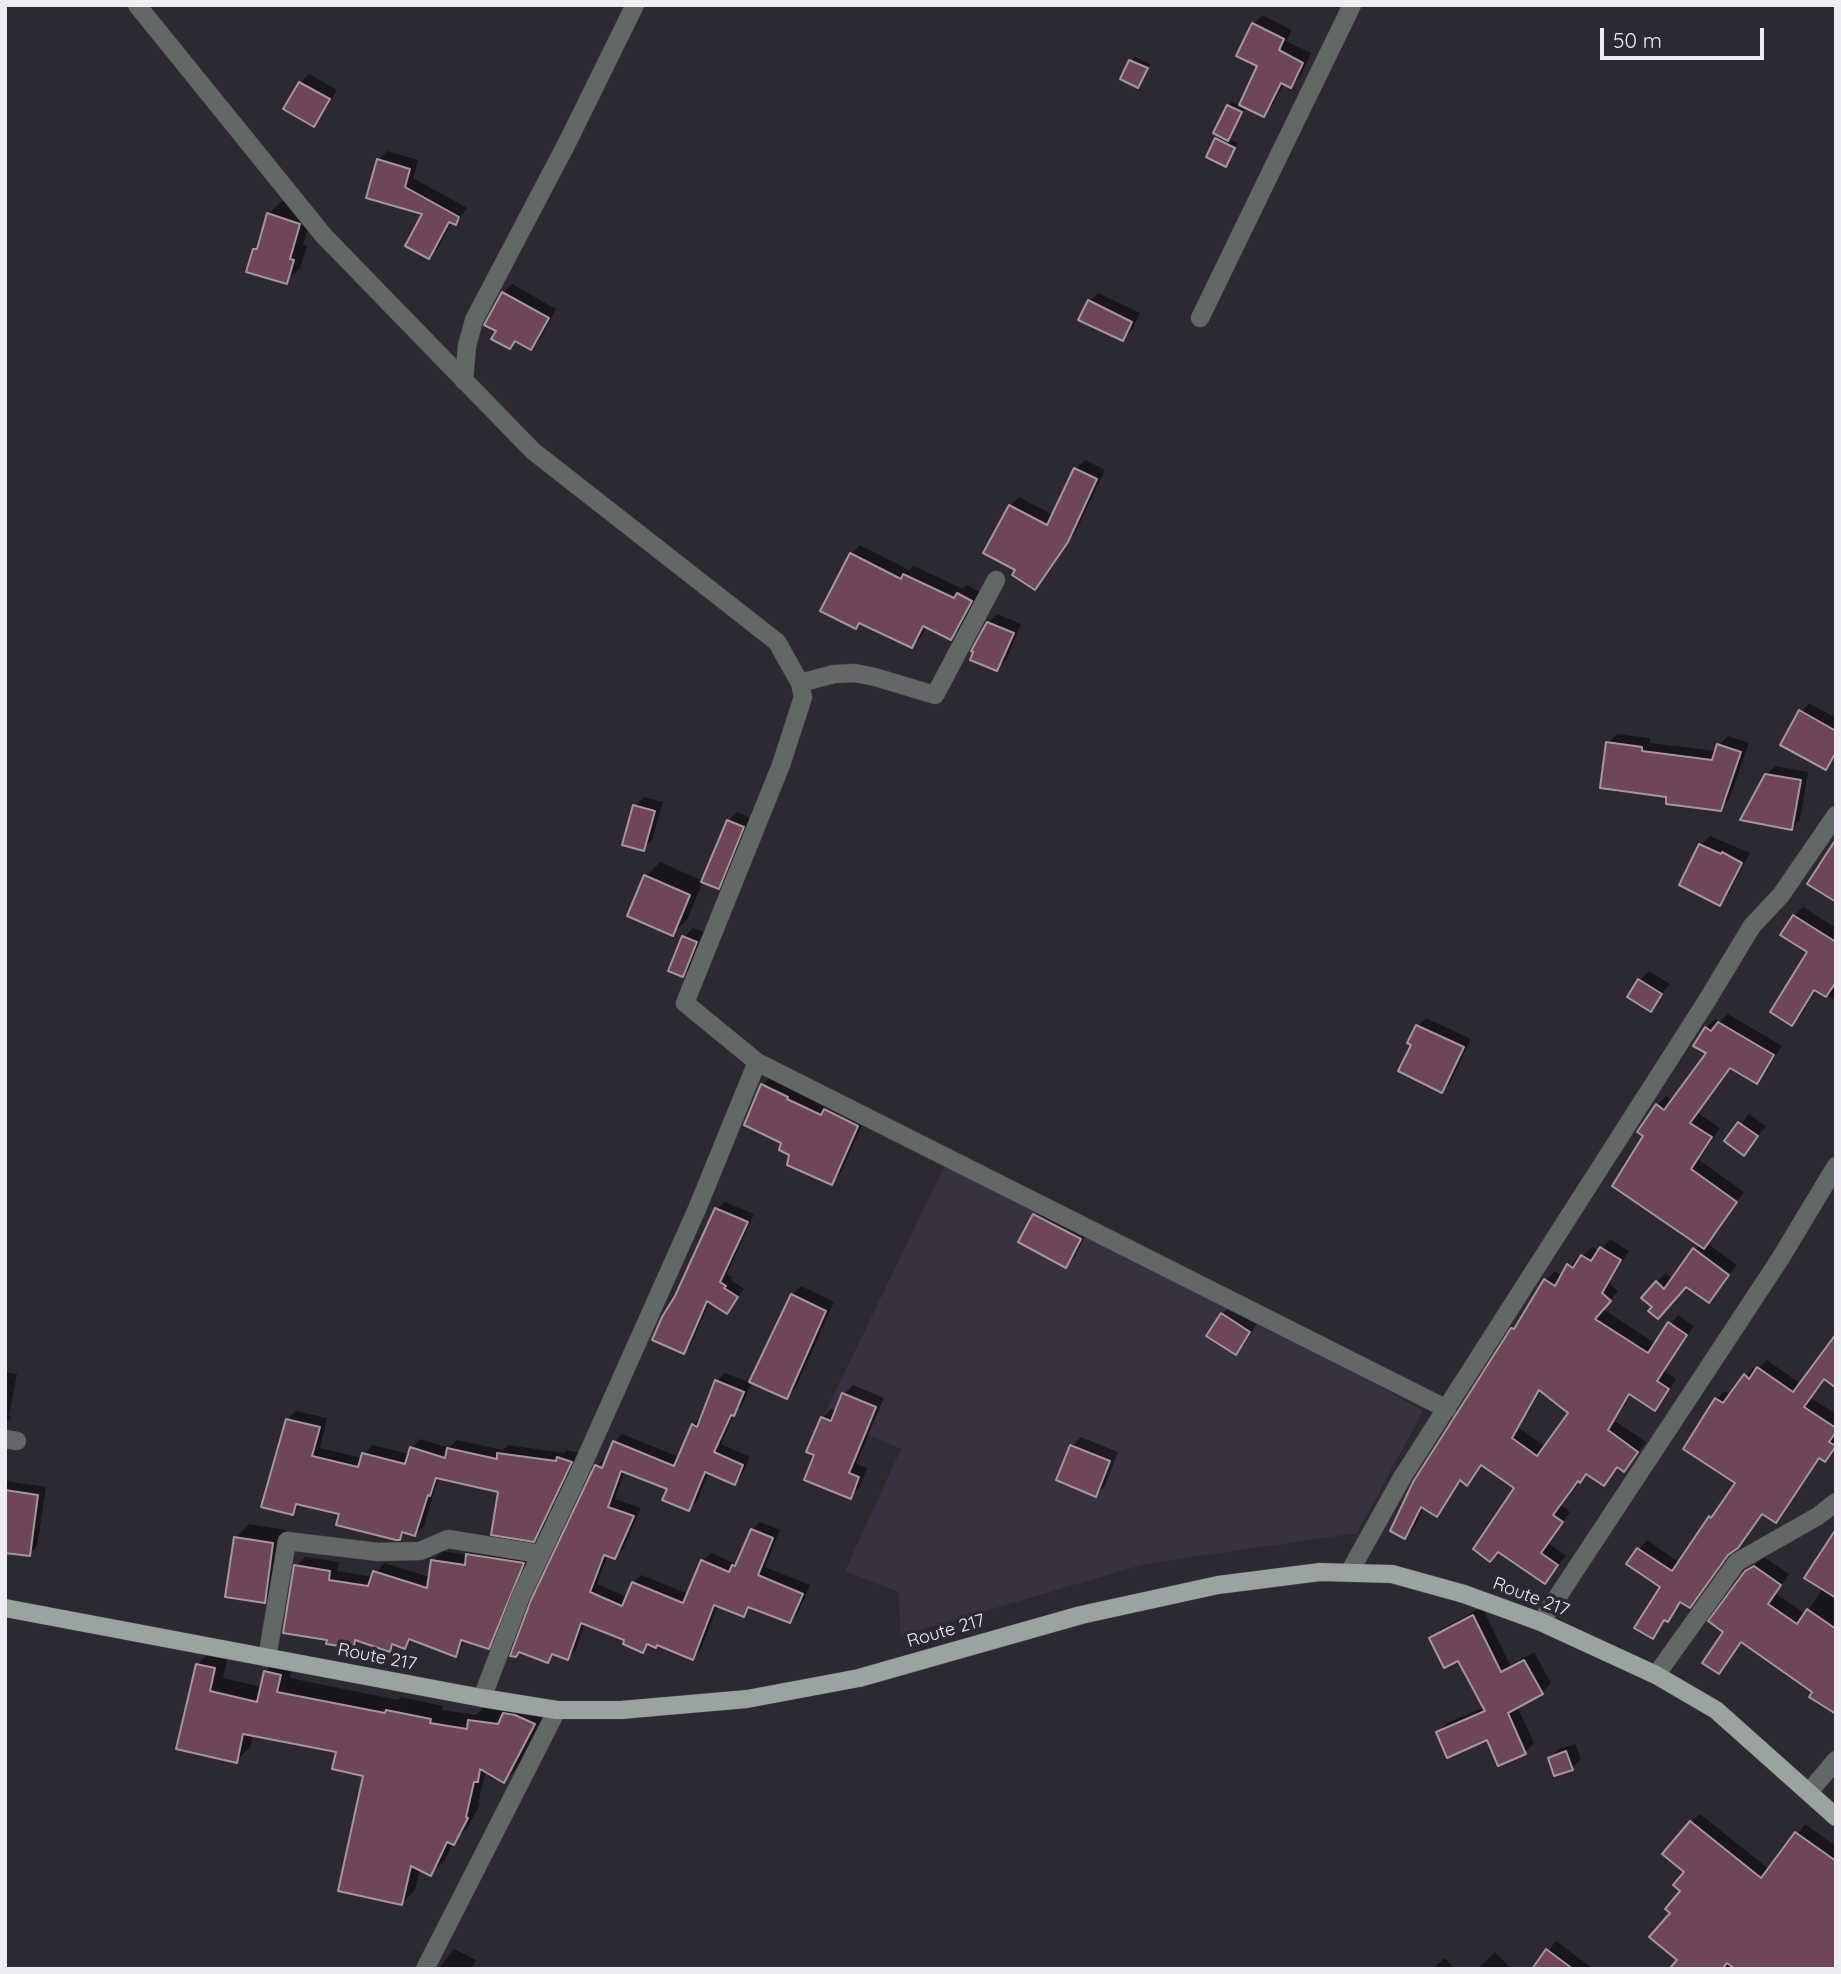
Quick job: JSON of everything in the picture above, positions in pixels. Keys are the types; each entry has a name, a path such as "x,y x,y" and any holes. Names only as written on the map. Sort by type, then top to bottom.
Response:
{"main road":[{"name":"Route 217","path":"5,1608 482,1698 557,1710 621,1710 747,1699 859,1678 1081,1615 1218,1585 1281,1576 1350,1571 1392,1574 1427,1583 1541,1622 1657,1675 1716,1710 1836,1817"}],"street":[{"path":"137,5 324,236 464,381 533,451 778,642 800,682 803,697 781,765 685,1003 757,1062 1447,1409"},
{"path":"464,381 467,346 474,320 566,145 635,5"},
{"path":"1200,318 1352,5"},
{"path":"800,682 834,674 855,673 935,695 996,580"},
{"path":"1350,1571 1403,1476 1752,926 1781,895 1836,815"},
{"path":"482,1698 540,1554 686,1234 757,1062"},
{"path":"1541,1622 1780,1259 1836,1166"},
{"path":"1657,1675 1737,1562 1818,1516 1836,1502"},
{"path":"267,1658 287,1541 378,1552 420,1551 448,1539 540,1554"},
{"path":"425,1969 557,1710"},
{"path":"1809,1792 1836,1760"}],"shaded area":[{"path":"945,1165 1260,1319 1423,1411 1357,1533 1145,1564 900,1636 899,1592 845,1571 901,1449 824,1415"}],"building":[{"path":"1252,23 1284,39 1279,50 1303,63 1291,88 1281,83 1264,117 1239,105 1257,66 1236,56"},
{"path":"1129,60 1148,68 1138,88 1120,79"},
{"path":"299,82 330,99 314,127 283,109"},
{"path":"1227,105 1242,112 1228,141 1213,133"},
{"path":"1215,138 1235,148 1226,167 1206,157"},
{"path":"377,159 410,169 405,187 459,217 456,225 449,222 429,259 405,246 422,214 366,198"},
{"path":"267,213 300,224 290,259 294,260 287,284 246,272 253,249 257,249"},
{"path":"502,292 549,318 531,350 515,341 510,349 491,339 496,331 484,325"},
{"path":"1088,300 1132,322 1123,341 1078,320"},
{"path":"1074,468 1097,479 1068,542 1035,590 1012,575 1015,570 983,553 1009,505 1047,525"},
{"path":"850,553 901,579 903,574 954,598 957,593 972,601 951,640 923,626 912,648 859,623 856,629 820,611"},
{"path":"987,622 1014,633 997,671 970,660 971,651"},
{"path":"1799,710 1836,731 1836,752 1826,770 1780,745"},
{"path":"1606,742 1642,747 1642,751 1712,760 1717,744 1741,752 1721,811 1666,804 1666,797 1600,788"},
{"path":"1765,774 1801,780 1792,830 1740,820"},
{"path":"633,805 655,811 644,851 622,845"},
{"path":"727,820 744,827 719,889 701,882"},
{"path":"1836,839 1836,902 1807,884"},
{"path":"1699,844 1742,863 1720,906 1679,885"},
{"path":"644,875 690,895 673,936 627,916"},
{"path":"1793,915 1836,942 1836,982 1826,997 1814,990 1792,1026 1770,1012 1807,952 1780,935"},
{"path":"682,936 697,942 683,977 668,971"},
{"path":"1638,979 1662,994 1651,1012 1627,997"},
{"path":"1718,1022 1774,1055 1757,1084 1730,1068 1690,1123 1712,1137 1691,1169 1737,1202 1704,1249 1612,1186 1643,1136 1637,1132 1656,1104 1664,1110 1706,1053 1693,1046 1705,1027 1711,1031"},
{"path":"1416,1025 1464,1047 1442,1093 1398,1071 1411,1045 1407,1043"},
{"path":"761,1084 821,1115 824,1109 858,1126 832,1185 787,1165 789,1155 779,1150 781,1143 744,1125"},
{"path":"1738,1122 1758,1136 1744,1156 1724,1141"},
{"path":"715,1208 748,1222 720,1282 738,1297 727,1314 707,1301 684,1354 652,1340"},
{"path":"1033,1214 1081,1239 1066,1268 1018,1242"},
{"path":"1600,1247 1621,1260 1602,1293 1611,1301 1595,1319 1648,1353 1668,1322 1687,1335 1657,1381 1669,1389 1655,1411 1629,1394 1608,1430 1638,1452 1624,1472 1617,1467 1604,1486 1586,1474 1553,1515 1563,1522 1541,1553 1558,1565 1545,1584 1498,1552 1490,1562 1473,1549 1514,1488 1481,1465 1467,1486 1460,1480 1437,1517 1421,1507 1405,1539 1390,1531 1413,1482 1544,1279 1555,1286 1567,1264 1573,1268 1581,1255 1591,1261","holes":["1539,1390 1568,1413 1537,1456 1512,1438"]},
{"path":"1693,1248 1729,1275 1709,1303 1686,1287 1658,1319 1648,1311 1652,1307 1641,1298 1656,1281 1664,1289"},
{"path":"791,1294 826,1311 787,1399 749,1382"},
{"path":"1221,1313 1250,1332 1236,1355 1206,1336"},
{"path":"1836,1334 1836,1388 1824,1379 1804,1407 1836,1428 1829,1442 1836,1446 1825,1462 1819,1458 1776,1523 1762,1514 1690,1608 1680,1602 1668,1622 1664,1620 1653,1639 1634,1628 1660,1587 1626,1564 1637,1548 1672,1571 1735,1483 1683,1449 1715,1398 1723,1403 1744,1374 1749,1379 1757,1367 1793,1392"},
{"path":"715,1380 744,1392 714,1452 743,1465 735,1485 705,1472 689,1511 662,1500 667,1489 621,1471 608,1507 634,1516 615,1559 604,1555 590,1592 622,1606 632,1582 683,1603 701,1560 729,1572 732,1565 735,1566 751,1529 773,1538 758,1575 803,1594 790,1623 748,1607 744,1617 714,1605 693,1660 657,1645 656,1648 647,1644 643,1653 623,1644 624,1640 581,1623 568,1660 552,1654 548,1663 519,1652 516,1657 510,1656 531,1600 595,1465 602,1468 613,1441 674,1466 692,1424 697,1427"},
{"path":"842,1393 876,1407 849,1473 859,1477 851,1499 804,1480 814,1455 806,1452 821,1417 831,1421"},
{"path":"286,1419 320,1427 312,1456 358,1467 362,1453 405,1464 410,1447 445,1458 447,1448 497,1459 497,1453 556,1461 557,1457 572,1462 534,1542 491,1535 498,1492 436,1478 415,1536 402,1532 400,1540 396,1540 336,1525 339,1514 296,1504 293,1515 261,1507"},
{"path":"1070,1445 1110,1461 1096,1497 1056,1480"},
{"path":"5,1490 38,1495 30,1556 5,1553"},
{"path":"1836,1529 1836,1598 1804,1578"},
{"path":"234,1537 273,1543 265,1603 225,1597"},
{"path":"466,1554 524,1563 489,1649 461,1640 456,1657 409,1639 405,1649 392,1644 390,1652 355,1640 354,1648 326,1644 327,1640 283,1633 294,1565 330,1571 329,1580 368,1586 373,1571 427,1588 431,1560 465,1565"},
{"path":"1754,1566 1781,1585 1768,1604 1797,1624 1807,1609 1836,1629 1836,1714 1809,1697 1812,1692 1741,1642 1719,1674 1702,1663 1723,1632 1708,1621 1745,1571"},
{"path":"1473,1615 1501,1672 1524,1660 1543,1694 1508,1713 1526,1754 1498,1766 1487,1740 1447,1758 1436,1732 1485,1711 1458,1661 1444,1668 1429,1638"},
{"path":"196,1664 215,1668 210,1691 257,1702 264,1671 281,1675 277,1692 431,1719 430,1723 467,1729 468,1720 498,1724 503,1713 535,1724 504,1783 480,1769 478,1782 474,1782 466,1817 468,1818 454,1845 447,1842 431,1876 411,1866 402,1905 338,1891 363,1776 332,1769 336,1752 243,1734 237,1763 176,1749"},
{"path":"1566,1751 1573,1770 1554,1776 1548,1758"},
{"path":"1690,1821 1761,1878 1795,1832 1836,1861 1836,1969 1735,1969 1727,1963 1722,1969 1669,1969 1677,1960 1649,1937 1670,1913 1665,1909 1680,1891 1673,1885 1684,1872 1662,1854"},
{"path":"1546,1949 1573,1969 1532,1969"}]}
